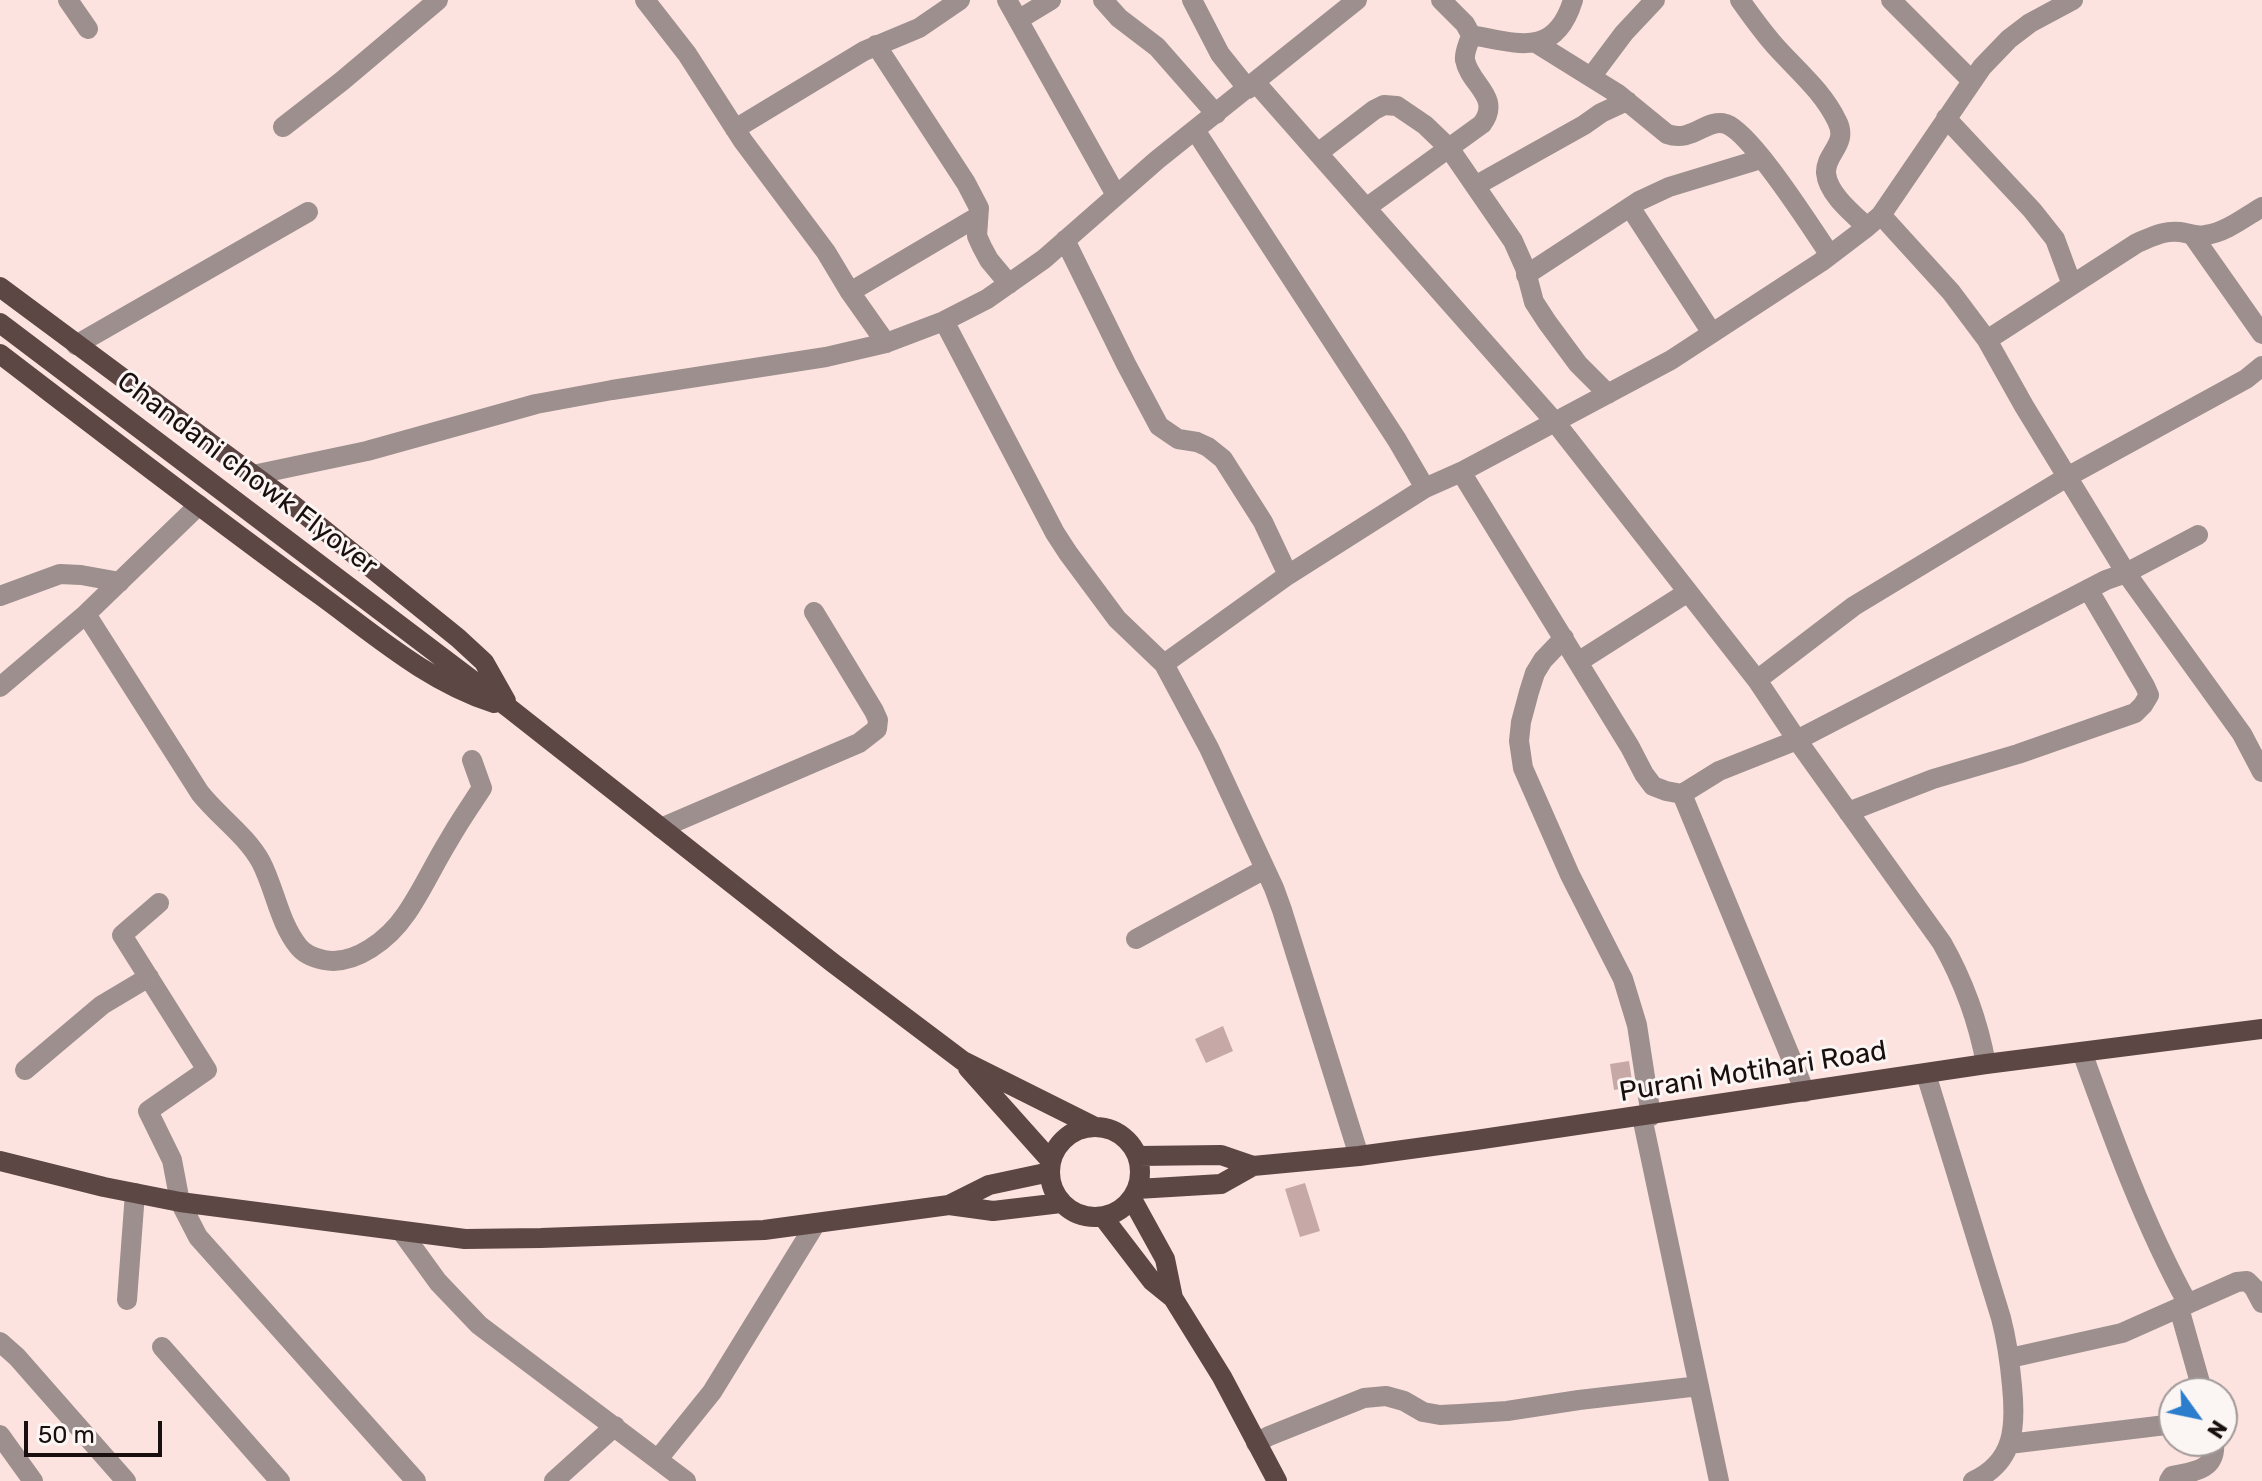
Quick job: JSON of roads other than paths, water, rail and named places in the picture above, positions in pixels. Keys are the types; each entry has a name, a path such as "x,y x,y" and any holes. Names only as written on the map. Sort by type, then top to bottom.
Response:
{"main road":[{"path":"0,287 253,475 473,650 484,662 509,708"},
{"name":"Chandani chowk Flyover","path":"0,323 509,708 844,972 963,1061"},
{"path":"0,354 432,676 467,695 509,708"},
{"name":"Purani Motihari Road","path":"1134,1194 1221,1184 1253,1166 1359,1156 1986,1064 2262,1029"},
{"path":"963,1061 1093,1126 1115,1131 1132,1146 1141,1167 1134,1194 1124,1208 1103,1217 1080,1215 1061,1203 1051,1183 1050,1166 1062,1141 1081,1129 1093,1126"},
{"path":"963,1061 1050,1166"},
{"name":"Purani Motihari Road","path":"1138,1156 1221,1155 1253,1166"},
{"path":"0,1161 180,1202 465,1239 764,1230 949,1205 993,1211 1061,1203"},
{"path":"949,1205 989,1185 1050,1166"},
{"path":"1134,1194 1165,1259 1173,1298"},
{"path":"1103,1217 1152,1281 1173,1298 1222,1377 1277,1481"}],"street":[{"path":"68,0 88,29"},
{"path":"283,127 438,0"},
{"path":"645,0 687,54 735,129 826,252 886,343"},
{"path":"735,129 876,45 919,28 960,0"},
{"path":"1007,0 1116,195"},
{"path":"1018,20 1051,0"},
{"path":"1103,0 1119,18 1157,47 1216,114"},
{"path":"1192,0 1220,54 1318,153 1555,422 1757,680 1942,943 1959,974 1972,1008 1986,1064"},
{"path":"253,475 367,451 536,404 826,357 886,343 944,321 987,299 1044,259 1116,195 1357,0"},
{"path":"1366,208 1482,124 1489,115 1489,104 1465,61 1471,35 1465,24 1441,0"},
{"path":"1471,35 1522,44 1536,43 1561,26 1573,0"},
{"path":"1591,77 1624,33 1655,0"},
{"path":"1740,0 1771,42 1812,84 1840,125 1838,145 1826,168 1827,178 1845,205 1874,221 1951,292 1987,340 2126,573 2242,734 2262,772"},
{"path":"1891,0 1972,81"},
{"path":"1164,664 1288,575 1425,488 1461,472 1671,360 1830,255 1874,221 1982,67 2043,7 2073,0"},
{"path":"1536,43 1627,101 1656,126 1677,137 1689,136 1716,123 1724,123 1743,135 1830,255"},
{"path":"876,45 966,183 979,208 977,236 989,260 1009,284"},
{"path":"1475,186 1627,101"},
{"path":"1318,153 1384,105 1397,106 1410,113 1439,136 1513,241 1534,302 1547,322 1578,364 1608,394"},
{"path":"1946,118 2055,239 2072,285"},
{"path":"1195,130 1425,488"},
{"path":"1526,275 1630,207 1669,187 1761,159"},
{"path":"1630,207 1712,333"},
{"path":"1987,340 2137,243 2162,232 2209,235 2235,224 2262,207"},
{"path":"76,345 308,212"},
{"path":"850,292 977,217"},
{"path":"2193,236 2262,334"},
{"path":"1065,240 1159,426 1178,439 1208,447 1223,459 1263,522 1288,575"},
{"path":"944,321 1062,543 1117,619 1164,664 1209,748 1274,888 1359,1156"},
{"path":"1757,680 1854,606 2067,477 2246,379 2262,366"},
{"path":"1461,472 1653,786 1682,794 1719,771 1797,740 2198,535"},
{"path":"0,687 86,614 199,505"},
{"path":"0,596 60,574 120,582"},
{"path":"1848,812 1933,779 2018,754 2135,713 2149,695 2088,589"},
{"path":"1578,662 1688,592"},
{"path":"661,828 859,743 877,729 878,720 874,711 814,612"},
{"path":"86,614 200,793 259,859 298,948 310,956 338,962 355,956 378,942 405,916 482,788 472,760"},
{"path":"1564,638 1543,660 1532,682 1519,741 1523,768 1575,886 1623,979 1637,1025 1646,1116 1719,1481"},
{"path":"1682,794 1805,1092"},
{"path":"1136,939 1265,869"},
{"path":"159,903 122,935 207,1070 148,1111 172,1160 180,1202 198,1237 416,1481"},
{"path":"25,1070 102,1005 149,977"},
{"path":"2082,1052 2132,1185 2183,1306 2199,1377"},
{"path":"1926,1074 2001,1318 2010,1358 2015,1413 2013,1434 1996,1467 1973,1481"},
{"path":"127,1300 135,1193"},
{"path":"658,1459 712,1392 816,1223"},
{"path":"401,1231 438,1282 479,1325 686,1481"},
{"path":"2010,1358 2122,1333 2237,1282 2247,1281 2262,1303"},
{"path":"0,1342 17,1357 126,1481"},
{"path":"162,1347 280,1481"},
{"path":"1256,1443 1364,1398 1386,1396 1404,1401 1423,1412 1440,1415 1507,1411 1699,1386"},
{"path":"554,1481 615,1426"},
{"path":"2009,1444 2158,1426"},
{"path":"0,1435 33,1481"},
{"path":"2169,1481 2172,1476 2201,1470 2212,1457"}]}
